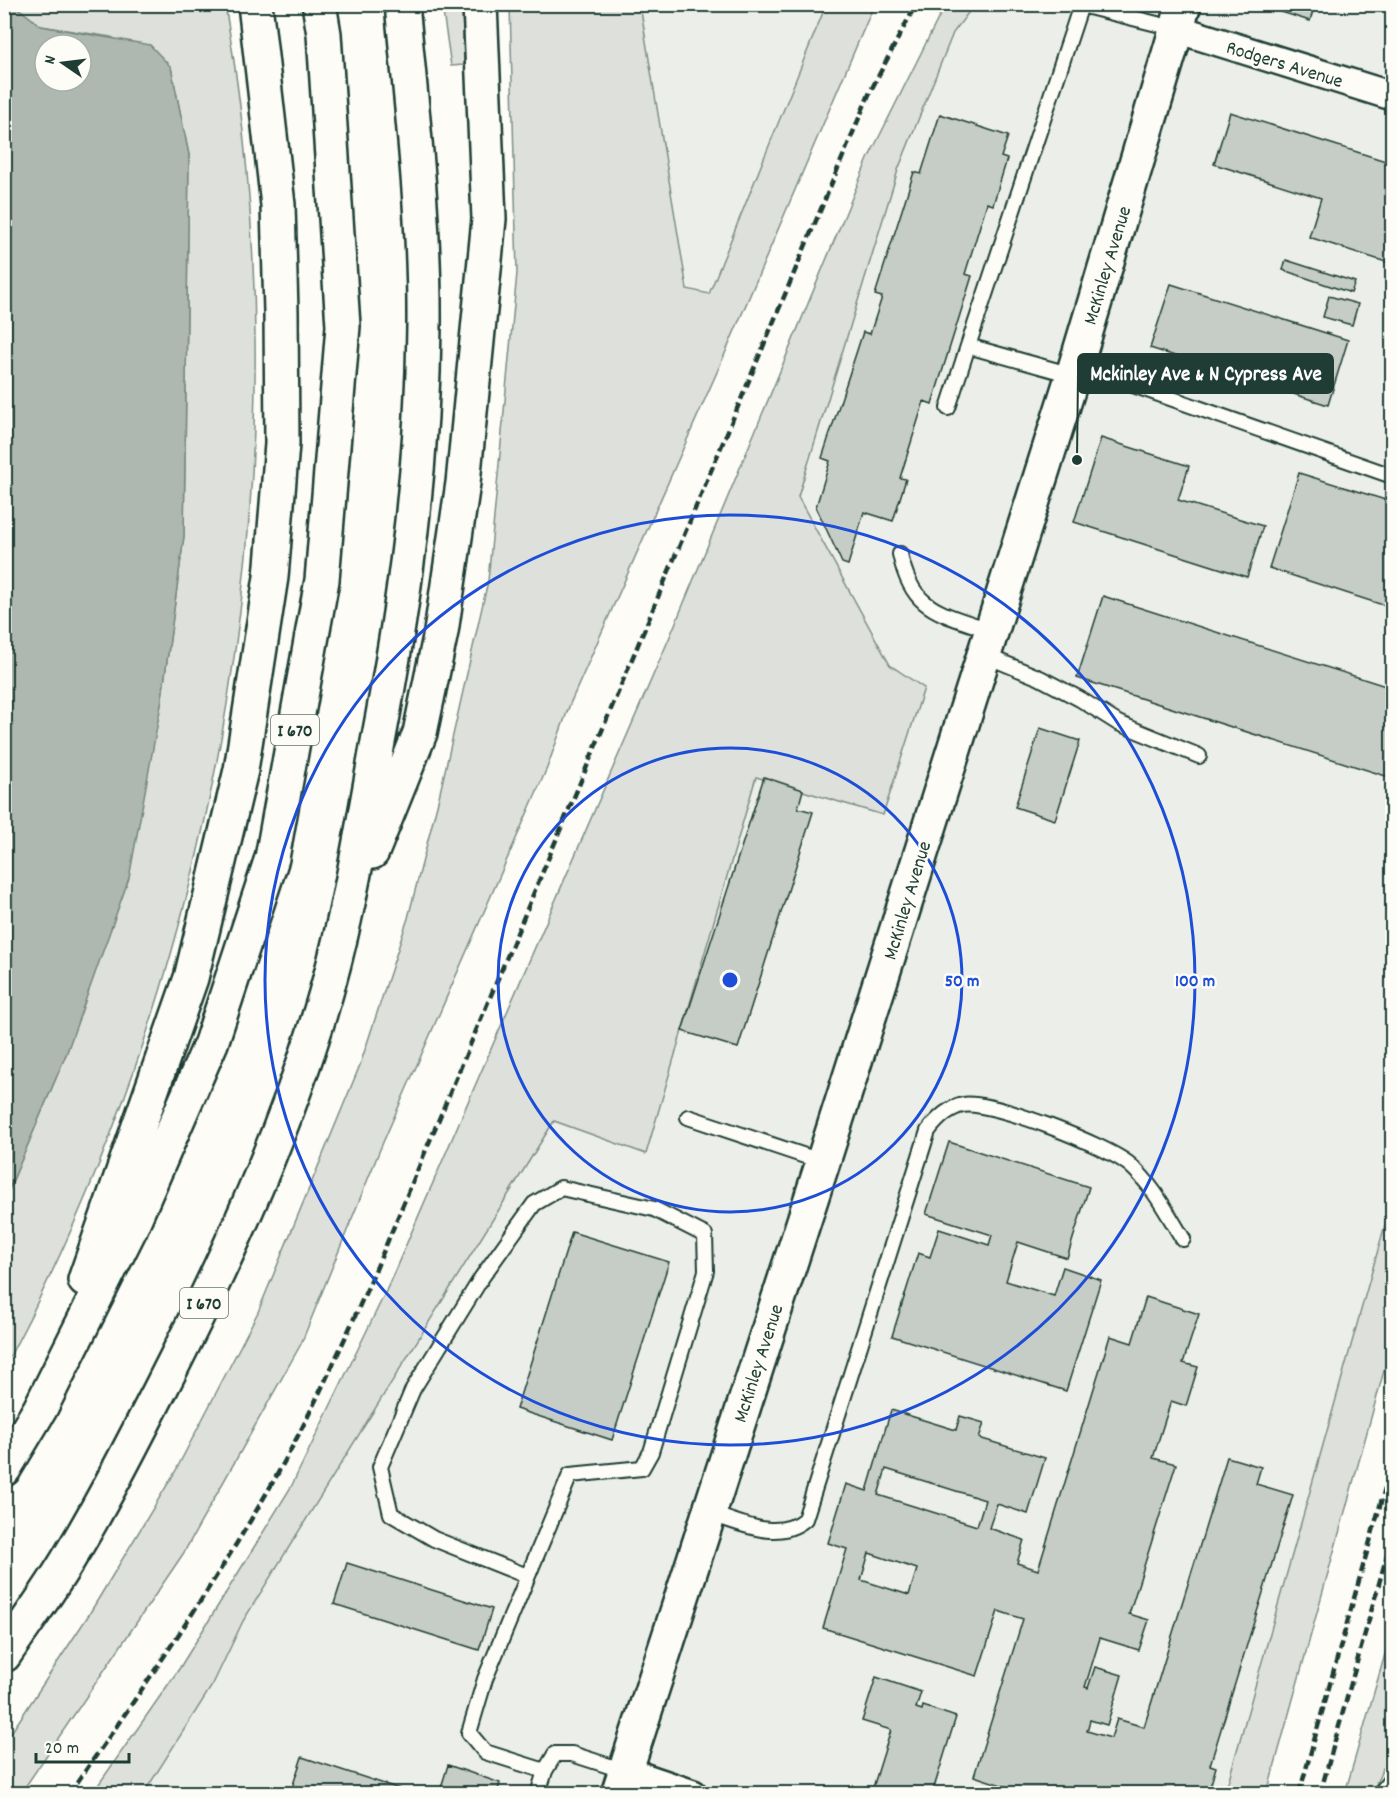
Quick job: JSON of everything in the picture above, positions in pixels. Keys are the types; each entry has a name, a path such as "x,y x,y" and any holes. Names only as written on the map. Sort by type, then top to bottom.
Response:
{"main road":[{"path":"40,1409 191,978 241,770 271,577 282,444 281,312 278,205 255,4"},
{"name":"I 670","path":"4,1469 40,1409 130,1229 211,1043 273,858 322,580 343,326 324,34 319,4"},
{"name":"I 670","path":"4,1655 71,1555 132,1446 242,1221 285,1114 318,1022 344,924 391,676 407,570 420,456 424,326 420,199 402,4"},
{"path":"344,924 420,733 441,632 460,506 489,219 480,4"},
{"name":"McKinley Avenue","path":"621,1782 824,1162 1074,370 1181,17"}],"street":[{"name":"Rodgers Avenue","path":"1181,17 1392,96"},
{"path":"621,1782 693,1794"}],"lane":[{"path":"948,408 1081,5 1181,17"},
{"path":"968,346 1074,370 1392,476"},
{"path":"900,554 904,577 920,601 1040,678 1118,723 1199,756"},
{"path":"708,1513 772,1532 795,1528 805,1519 928,1131 939,1116 963,1105 988,1106 1096,1144 1129,1164 1155,1193 1183,1239"},
{"path":"688,1116 824,1162"},
{"path":"527,1576 434,1539 391,1514 380,1467 413,1389 482,1277 534,1204 561,1188 654,1209 705,1235 706,1271 651,1452 642,1468 570,1475 485,1679 469,1733 485,1752 545,1771"},
{"path":"538,1794 545,1771 555,1754 572,1754 621,1782"},
{"path":"1380,1794 1392,1778"}],"shaded area":[{"path":"13,4 41,26 81,33 33,33 33,93 93,93 93,35 150,45 171,67 189,155 184,536 161,705 129,878 67,1052 5,1199 4,5"},
{"path":"13,5 225,5 247,178 255,353 248,529 227,703 192,876 143,1044 81,1208 5,1366 5,1199 67,1052 161,705 184,536 189,155 171,67 111,37 41,26"},
{"path":"442,5 462,5 464,65 451,66"},
{"path":"510,5 640,5 687,289 709,294 826,5 874,5 721,363 570,704 547,768 381,1147 301,1344 183,1554 21,1793 5,1793 5,1742 88,1616 175,1472 258,1312 360,1065 408,918 439,797 488,581 517,273"},
{"path":"640,5 826,5 709,294 687,290"},
{"path":"945,5 974,5 953,33 898,170 798,497 890,665 924,688 883,815 756,777 646,1154 554,1121 243,1621 213,1684 144,1793 92,1794 179,1669 291,1487 386,1291 671,634 868,159"},
{"path":"974,5 1392,5 1392,1200 1225,1793 144,1794 213,1684 243,1621 554,1121 646,1154 756,776 883,814 924,688 890,665 798,497 898,170 953,33"},
{"path":"1392,1200 1392,1342 1267,1793 1225,1793"},
{"path":"1392,1630 1392,1763 1383,1768 1372,1793 1345,1793"}],"building":[{"path":"1256,4 1315,4 1310,21"},
{"path":"1230,112 1392,163 1392,264 1309,237 1321,198 1214,164"},
{"path":"940,114 1008,136 1001,157 1007,159 993,205 987,203 965,274 972,276 932,404 924,401 900,478 906,479 893,521 864,512 848,565 842,563 816,507 830,461 822,458 863,332 870,334 882,297 875,295 914,172 921,174"},
{"path":"1286,260 1355,282 1351,293 1283,270"},
{"path":"1171,284 1348,340 1328,405 1150,348"},
{"path":"1329,296 1358,304 1352,325 1323,317"},
{"path":"1101,438 1189,466 1178,500 1263,526 1247,577 1074,522"},
{"path":"1299,473 1392,502 1392,608 1269,568"},
{"path":"1103,596 1392,688 1392,778 1077,678"},
{"path":"1040,728 1080,741 1055,820 1015,807"},
{"path":"764,777 803,790 798,808 813,812 738,1048 682,1031"},
{"path":"949,1142 1089,1187 1067,1258 1018,1242 1006,1281 1054,1296 1063,1267 1101,1280 1066,1391 892,1336 918,1253 930,1257 939,1229 989,1245 992,1235 926,1214"},
{"path":"572,1232 669,1262 612,1440 516,1409"},
{"path":"1146,1297 1199,1314 1183,1363 1198,1367 1186,1406 1171,1401 1153,1458 1176,1464 1129,1614 1149,1620 1139,1650 1100,1638 1085,1687 1088,1688 1095,1667 1122,1675 1107,1725 1090,1720 1087,1731 1111,1738 1117,1719 1144,1727 1227,1457 1261,1467 1256,1484 1293,1495 1210,1765 1216,1767 1208,1794 1029,1794 974,1776 1023,1619 998,1611 977,1676 823,1628 847,1549 828,1543 846,1484 867,1491 891,1410 956,1430 960,1416 984,1423 979,1438 1045,1458 1028,1514 997,1504 989,1528 1024,1540 1017,1563 1038,1570 1110,1336 1132,1343","holes":["886,1469 985,1500 977,1526 878,1495","869,1553 917,1569 909,1595 861,1580"]},
{"path":"347,1563 492,1609 479,1650 334,1604"},
{"path":"876,1677 921,1692 916,1708 922,1710 923,1706 956,1717 932,1794 871,1794 891,1730 862,1721"},
{"path":"302,1757 415,1794 290,1794"},
{"path":"448,1765 500,1783 497,1794 439,1794"}],"railway":[{"path":"69,1794 149,1679 225,1562 273,1482 327,1377 376,1269 870,92 916,4"},
{"path":"1299,1794 1392,1463"},
{"path":"1320,1794 1392,1537"}],"place":[{"name":"Mckinley Ave & N Cypress Ave","path":"1077,460"}]}
